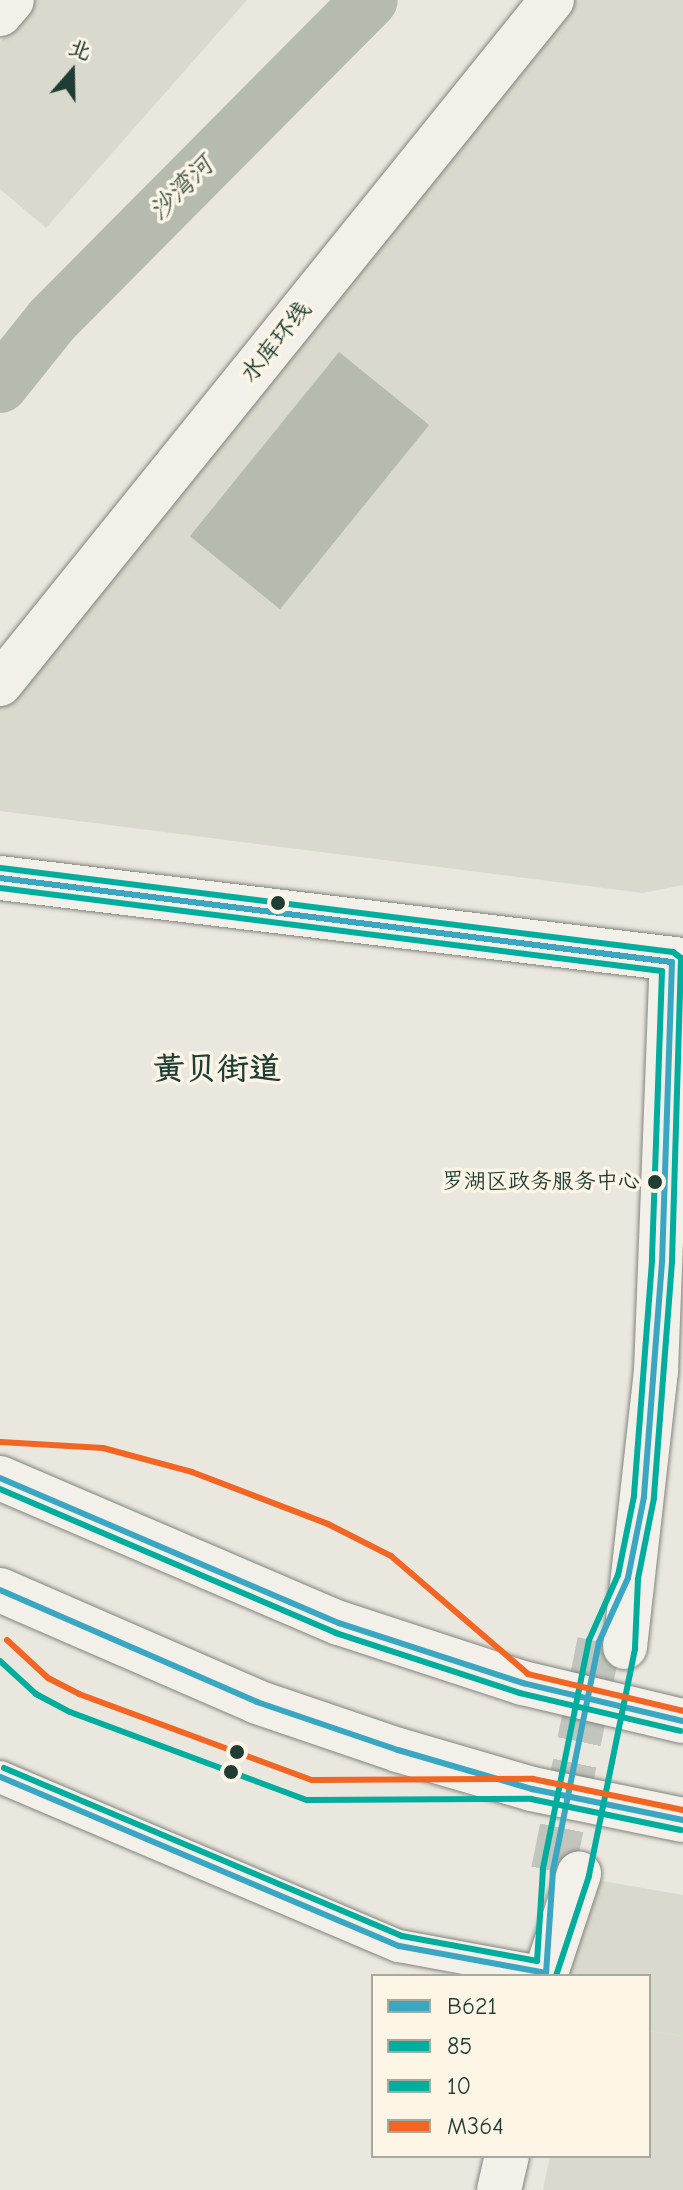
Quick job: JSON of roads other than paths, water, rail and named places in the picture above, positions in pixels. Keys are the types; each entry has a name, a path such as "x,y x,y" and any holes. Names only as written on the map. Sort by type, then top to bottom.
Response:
{"main road":[{"path":"0,14 12,0"},
{"name":"水库环线","path":"0,684 552,0"},
{"path":"0,878 677,961 656,1371 644,1497 612,1644"},
{"path":"0,1478 339,1623 523,1683 683,1721"},
{"path":"0,1590 257,1702 398,1750 532,1789 683,1820"},
{"path":"546,1974 566,1873"},
{"path":"499,2190 507,2158"}],"street":[{"path":"0,1777 399,1946 541,1974"}],"waterway":[{"name":"沙湾河","path":"0,385 52,320 370,0"}],"tunnel":[{"path":"553,1871 599,1642"}],"place":[{"name":"罗湖区政务服务中心","path":"655,1182"}],"district":[{"name":"黄贝街道","path":"217,1069"}]}
